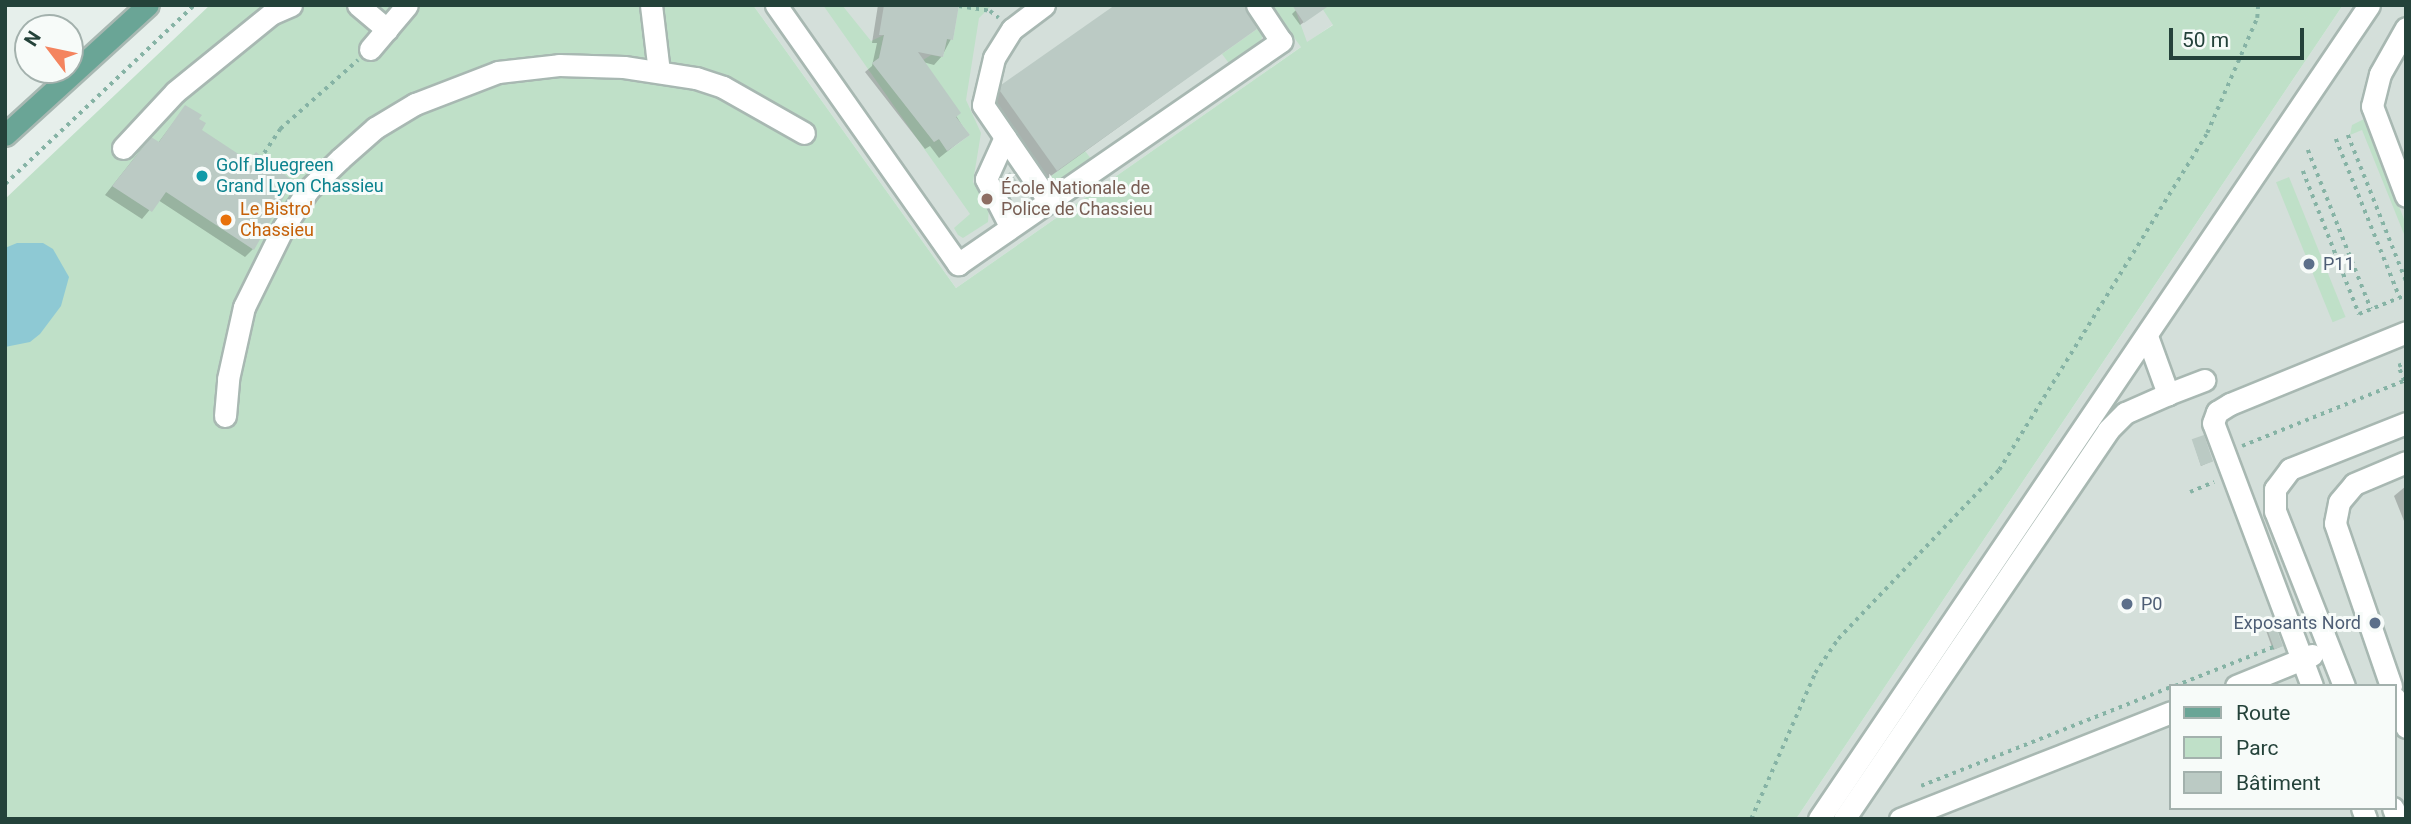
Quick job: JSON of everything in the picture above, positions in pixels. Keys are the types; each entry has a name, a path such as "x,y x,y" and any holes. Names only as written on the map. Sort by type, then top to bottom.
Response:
{"main road":[{"path":"5,135 148,5"}],"lane":[{"path":"123,148 175,92 271,14 291,5"},
{"path":"358,5 387,30"},
{"path":"651,5 659,72"},
{"path":"776,5 958,264 1281,41 1257,5"},
{"path":"1044,5 1012,29 994,58 983,105 1048,200"},
{"path":"1819,819 2370,5"},
{"path":"370,49 387,30 401,8"},
{"path":"2406,28 2379,74 2371,106 2406,196"},
{"path":"225,416 233,347 260,267 308,190 375,128 449,87 498,72 559,65 659,72 723,87 804,133"},
{"path":"1005,137 986,179 1010,226"},
{"path":"2311,684 2213,428 2217,412 2406,332"},
{"path":"2147,337 2168,394"},
{"path":"1844,819 2108,430 2125,413 2204,380"},
{"path":"2343,684 2275,511 2275,489 2290,469 2406,423"},
{"path":"2390,684 2335,523 2339,502 2354,484 2406,462"},
{"path":"2241,684 2329,648"},
{"path":"2397,703 2406,727"},
{"path":"1900,819 2170,712"}],"path":[{"path":"5,184 194,5"},
{"path":"1751,819 1815,674 1838,639 1999,470 2207,133 2257,18 2258,5"},
{"path":"959,6 990,11 1012,29"},
{"path":"264,153 280,129 370,49"},
{"path":"2348,135 2406,281"},
{"path":"2336,139 2400,298"},
{"path":"2308,150 2371,309"},
{"path":"2303,171 2359,314 2406,295"},
{"path":"2239,447 2404,381 2398,366 2406,363"},
{"path":"2190,492 2231,474"},
{"path":"2178,684 2287,641"},
{"path":"1921,786 2170,687"}],"shaded area":[{"name":"École Nationale de Police de Chassieu","path":"753,5 1361,5 956,288"},
{"path":"2343,5 2406,5 2406,819 1796,819"}],"green space":[{"path":"210,5 753,5 956,288 1301,47 1270,5 1300,5 1295,9 1307,42 1333,25 1320,5 2343,5 1796,819 5,819 5,199"},
{"path":"823,5 842,5 871,41 884,35 879,58 873,63 934,142 939,139 948,151 970,135 956,117 960,113 923,60 931,55 943,57 947,39 953,40 959,5 992,5 979,18 966,100 981,133 973,182 989,206 988,222 963,238 958,235 954,228 970,214"},
{"path":"1260,27 1263,36 1257,47 1231,66 1222,54"},
{"path":"2364,119 2406,224 2406,239 2362,130 2350,135 2352,125"},
{"path":"1085,151 1092,160 1063,184 1047,179"},
{"path":"2289,177 2346,317 2333,322 2276,182"}],"water":[{"path":"17,243 43,243 53,249 69,277 61,306 40,334 30,342 5,347 5,248"}],"building":[{"path":"884,5 959,5 953,40 947,39 943,57 918,52 961,113 956,117 970,135 947,151 939,139 934,142 872,63 879,58 884,35 879,35"},
{"path":"1115,5 1244,5 1257,29 1057,171 1000,91 1001,85"},
{"path":"1292,5 1330,5 1304,23"},
{"name":"Golf Bluegreen Grand Lyon Chassieu","path":"185,105 202,115 199,119 206,123 202,130 249,161 256,152 293,181 254,250 166,192 152,212 112,186 151,137 159,142"},
{"path":"1010,172 1021,187 1010,195 1001,179"},
{"path":"2204,435 2213,461 2201,466 2192,439"},
{"path":"2273,619 2283,646 2274,649 2265,622"}],"place":[{"name":"Golf Bluegreen Grand Lyon Chassieu","path":"202,176"},
{"name":"École Nationale de Police de Chassieu","path":"987,199"},
{"name":"Le Bistro' Chassieu","path":"226,220"},
{"name":"P11","path":"2309,264"},
{"name":"P0","path":"2127,604"},
{"name":"Exposants Nord","path":"2375,623"}]}
